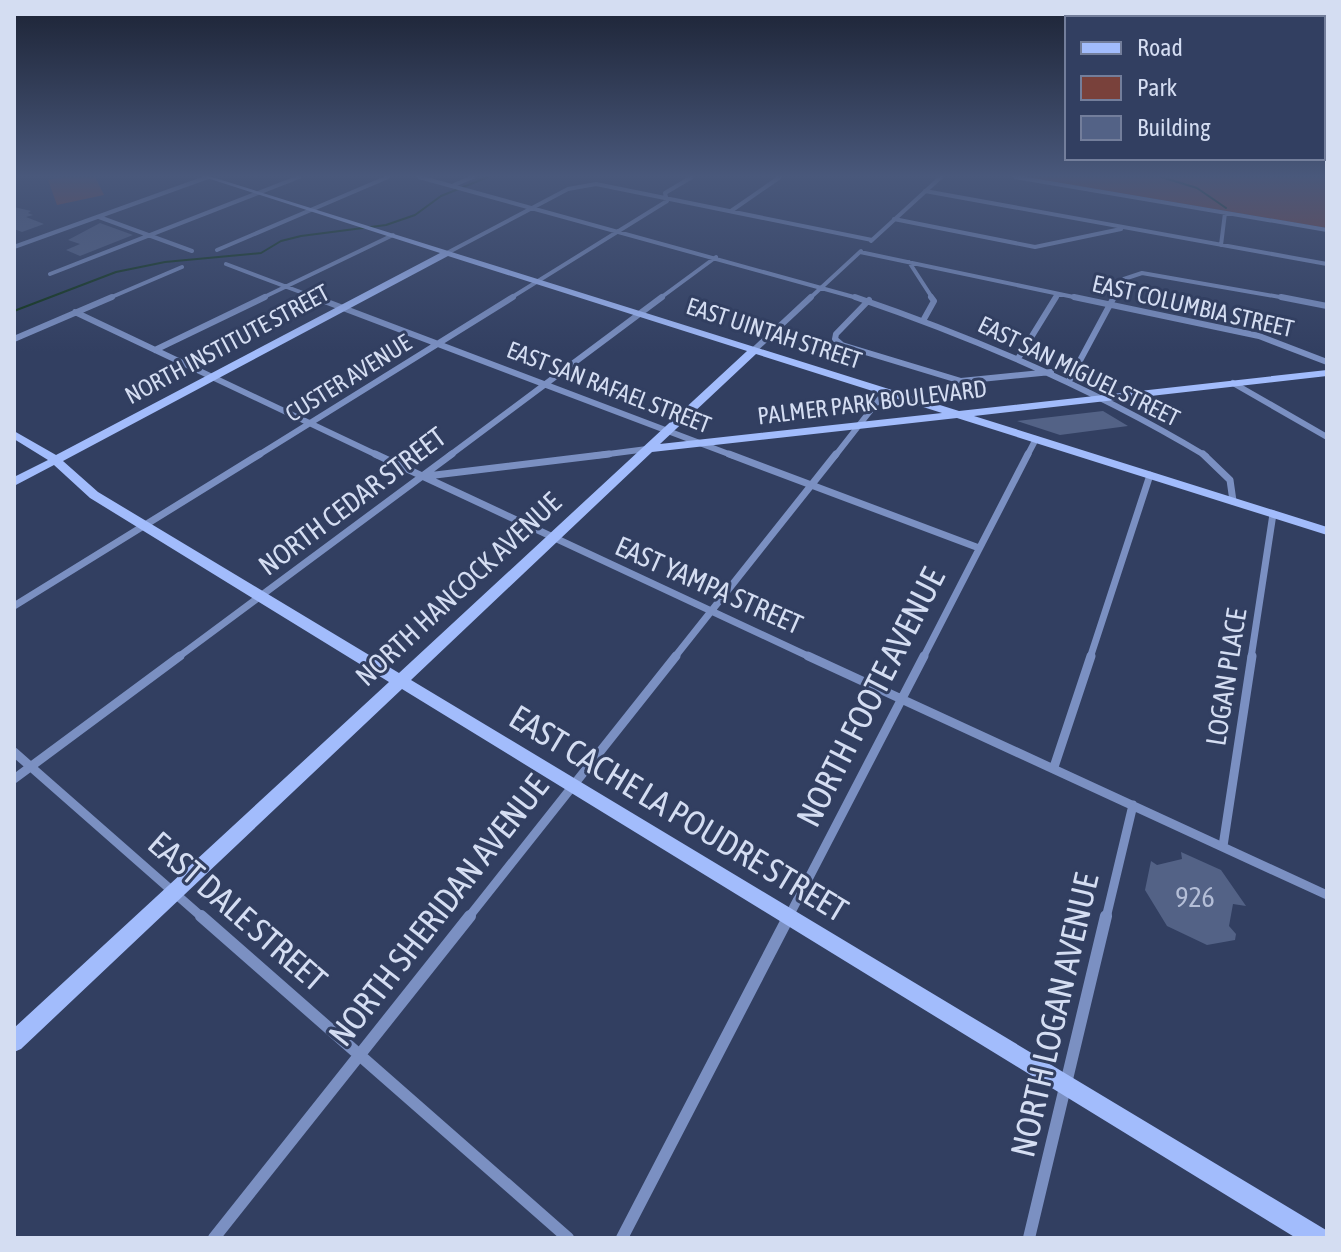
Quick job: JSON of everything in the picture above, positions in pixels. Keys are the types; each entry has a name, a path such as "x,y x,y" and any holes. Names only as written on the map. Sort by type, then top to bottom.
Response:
{"main road":[{"name":"EAST UINTAH STREET","path":"393,235 1327,531"},
{"name":"NORTH INSTITUTE STREET","path":"14,482 447,253"},
{"name":"NORTH HANCOCK AVENUE","path":"14,1042 754,350"},
{"name":"PALMER PARK BOULEVARD","path":"647,449 1327,373"},
{"path":"1003,408 996,418 1006,429"},
{"name":"EAST CACHE LA POUDRE STREET","path":"14,434 55,460 84,488 1318,1238"}],"street":[{"path":"14,247 45,235"},
{"path":"217,250 251,235"},
{"path":"155,350 386,235"},
{"name":"NORTH INSTITUTE STREET","path":"447,253 480,235"},
{"name":"CUSTER AVENUE","path":"14,606 613,235"},
{"name":"EAST SAN MIGUEL STREET","path":"636,235 869,300 1019,357 1101,397 1212,460 1230,480 1233,501"},
{"name":"NORTH INSTITUTE STREET","path":"850,235 872,240"},
{"name":"NORTH HANCOCK AVENUE","path":"754,350 877,235"},
{"path":"977,235 1035,247 1091,235"},
{"path":"1168,235 1327,264"},
{"path":"1221,245 1222,235"},
{"path":"50,274 149,236 192,251"},
{"name":"EAST COLUMBIA STREET","path":"860,252 1272,340 1327,362"},
{"name":"NORTH CEDAR STREET","path":"14,779 716,257"},
{"path":"909,262 934,301 924,319"},
{"name":"EAST SAN RAFAEL STREET","path":"226,264 979,548"},
{"path":"14,339 182,267"},
{"path":"1069,381 1124,279 1148,273 1327,306"},
{"path":"1019,357 1058,294"},
{"path":"869,300 836,334 835,339 842,345 961,381 1052,372"},
{"name":"EAST YAMPA STREET","path":"75,312 308,424 1327,895"},
{"path":"1233,383 1327,437"},
{"name":"NORTH SHERIDAN AVENUE","path":"214,1238 885,392"},
{"name":"NORTH FOOTE AVENUE","path":"622,1238 1036,439"},
{"path":"736,456 732,451 738,440"},
{"name":"PALMER PARK BOULEVARD","path":"422,477 647,449"},
{"path":"1054,767 1150,475"},
{"name":"LOGAN PLACE","path":"1223,846 1273,514"},
{"name":"EAST DALE STREET","path":"14,752 568,1238"},
{"name":"NORTH LOGAN AVENUE","path":"1029,1238 1133,805"}],"building":[{"path":"77,235 132,235 80,256 66,250 80,244 68,240"},
{"path":"1103,411 1128,426 1060,435 1017,421"},
{"path":"1181,852 1221,870 1246,906 1233,904 1229,926 1236,934 1235,940 1207,945 1167,926 1145,890 1151,861 1157,865 1182,859"}],"waterway":[{"path":"14,311 116,272 165,262 261,253 281,241 305,235"}]}
